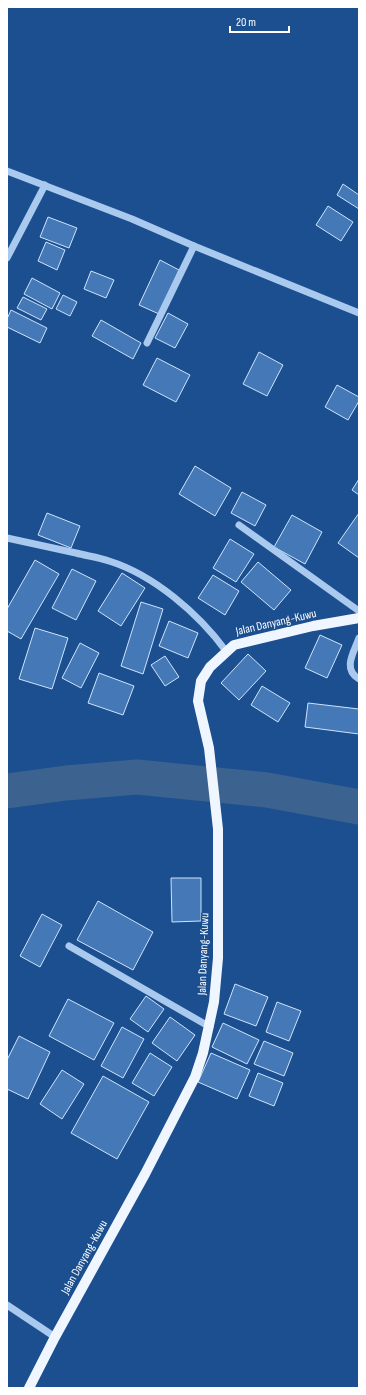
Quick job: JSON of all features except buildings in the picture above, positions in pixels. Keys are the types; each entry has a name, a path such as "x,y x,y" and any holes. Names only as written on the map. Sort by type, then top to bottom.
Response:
{"main road":[{"name":"Jalan Danyang-Kuwu","path":"29,1388 145,1174 195,1077 210,1028 218,958 218,829 209,748 198,700 201,681 210,667 234,645 313,626 359,618"}],"street":[{"path":"7,171 132,219 194,246 359,313"},
{"path":"7,258 44,186"},
{"path":"146,343 194,246"},
{"path":"239,526 359,611"},
{"path":"7,538 109,561 138,574 172,595 198,618 214,634 226,652"},
{"path":"359,638 349,664 351,671 359,679"},
{"path":"69,946 210,1028"},
{"path":"7,1305 56,1337"}],"waterway":[{"path":"7,791 66,783 137,777 267,790 359,807"}]}
